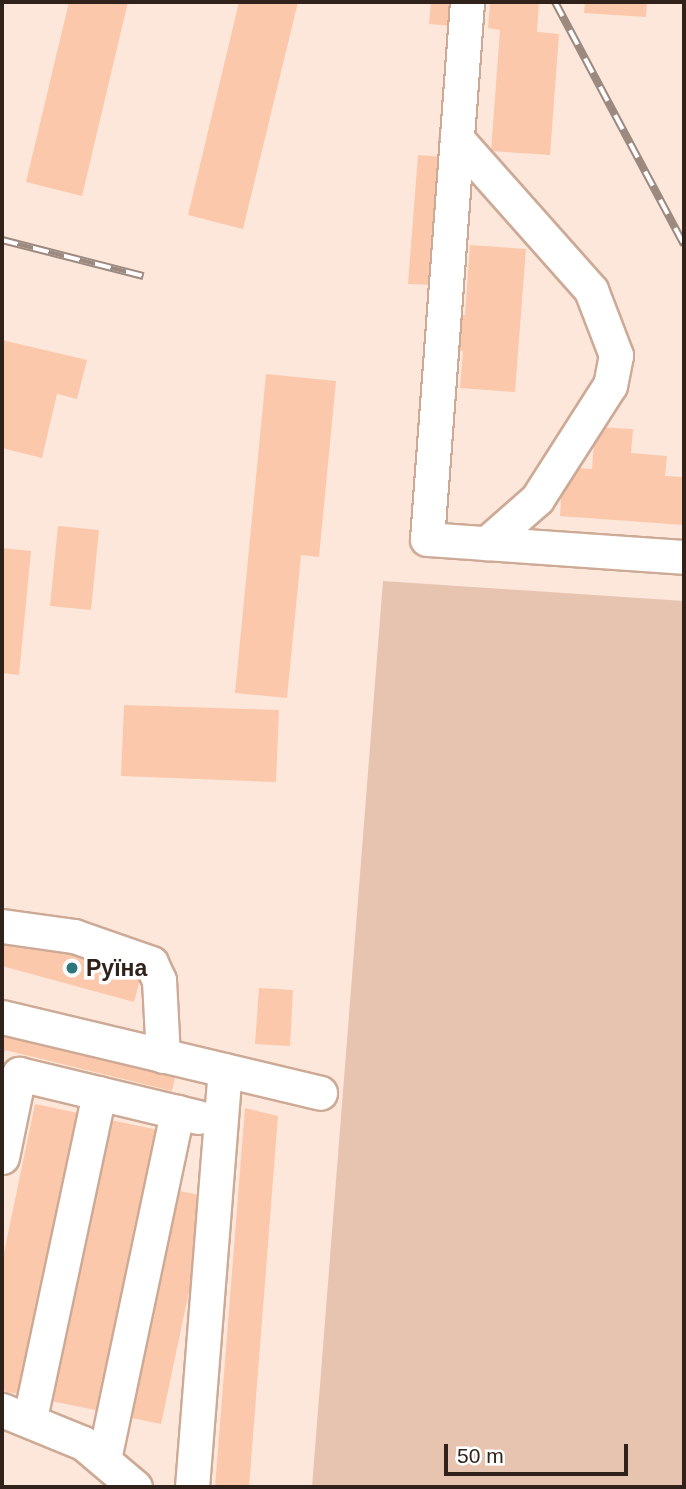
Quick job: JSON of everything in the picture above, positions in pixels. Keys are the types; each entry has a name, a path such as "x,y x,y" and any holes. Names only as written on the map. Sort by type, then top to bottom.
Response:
{"lane":[{"path":"467,2 427,539 684,557"},
{"path":"457,139 591,290 616,355 610,385 537,499 487,543"},
{"path":"2,926 74,936 151,963 159,979 163,1056"},
{"path":"2,1017 320,1093"},
{"path":"192,1487 225,1070"},
{"path":"2,1157 19,1074 221,1122"},
{"path":"99,1093 16,1414 104,1459 135,1487"},
{"path":"104,1459 177,1112"}],"shaded area":[{"path":"383,581 684,601 684,1487 312,1487"}],"building":[{"path":"69,2 128,2 82,196 26,182"},
{"path":"239,2 298,2 243,229 188,215"},
{"path":"431,2 454,2 453,26 429,24"},
{"path":"490,2 539,2 537,32 559,34 550,155 491,151 500,30 488,28"},
{"path":"585,2 647,2 646,17 584,13"},
{"path":"418,155 444,157 435,285 408,284"},
{"path":"470,245 526,249 515,392 460,388 463,351 444,350 447,314 465,315"},
{"path":"2,340 87,360 77,399 57,394 42,458 2,448"},
{"path":"266,374 336,381 319,557 301,555 287,698 235,693"},
{"path":"595,427 633,429 631,453 667,456 665,476 684,477 684,525 560,516 563,467 592,469"},
{"path":"58,526 99,530 91,610 50,606"},
{"path":"2,548 31,551 19,675 2,673"},
{"path":"124,705 279,710 276,782 121,776"},
{"name":"Руїна","path":"4,931 143,969 134,1002 2,966"},
{"path":"259,988 293,990 290,1046 255,1044"},
{"path":"2,1022 178,1064 172,1091 5,1050 2,1061"},
{"path":"35,1104 83,1114 24,1395 2,1391 2,1262"},
{"path":"245,1108 278,1116 249,1487 215,1487"},
{"path":"110,1120 164,1131 105,1412 51,1401"},
{"path":"180,1191 209,1197 161,1424 132,1418"}],"railway":[{"path":"555,2 684,245"},
{"path":"2,240 143,276"}],"place":[{"name":"Руїна","path":"72,968"}]}
